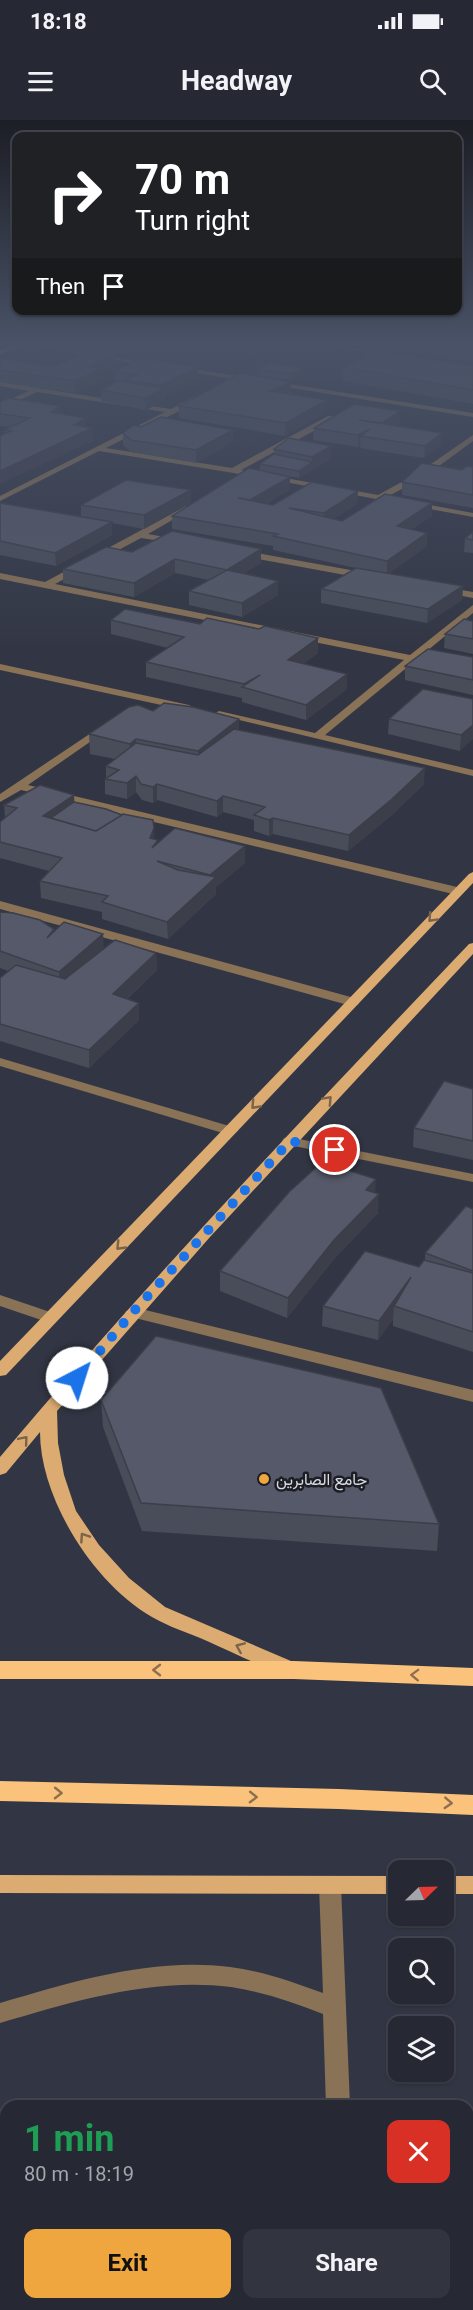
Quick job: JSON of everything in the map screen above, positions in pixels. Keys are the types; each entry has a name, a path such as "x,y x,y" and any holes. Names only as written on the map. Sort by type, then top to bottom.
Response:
{"highway":[{"path":"0,1670 294,1670 473,1677"},
{"path":"7,1794 339,1799 473,1804"}],"main road":[{"path":"0,1371 473,876"},
{"path":"0,1469 133,1312 473,947"},
{"path":"49,1410 49,1443 55,1475 68,1512 93,1550 122,1583 158,1612 294,1670"},
{"path":"0,1884 388,1885"},
{"path":"454,1885 473,1885"}],"street":[{"path":"233,471 276,448"},
{"path":"377,499 421,475 459,448"},
{"path":"0,499 98,449 252,474 473,515"},
{"path":"242,479 252,474"},
{"path":"47,585 201,502"},
{"path":"140,535 186,543"},
{"path":"232,551 381,579"},
{"path":"0,576 410,658"},
{"path":"439,589 473,595"},
{"path":"318,736 473,608"},
{"path":"0,667 318,736 473,773"},
{"path":"136,705 146,698"},
{"path":"0,799 117,719"},
{"path":"19,786 457,891"},
{"path":"0,905 352,1002"},
{"path":"0,1062 231,1131"},
{"path":"290,1141 473,1178"},
{"path":"0,1300 50,1318"},
{"path":"133,1312 473,1396"},
{"path":"330,1885 338,2100"},
{"path":"0,2013 71,1992 173,1976 228,1976 283,1988 334,2008"}],"building":[{"path":"0,448 49,448 0,471"},
{"path":"275,448 327,448 312,457"},
{"path":"274,454 312,462 299,471 260,464"},
{"path":"422,463 462,470 467,466 473,467 473,495 402,482"},
{"path":"249,468 290,477 250,500 238,498 273,505 312,482 358,491 324,513 289,508 342,521 385,494 432,503 397,526 427,533 387,561 273,536 278,534 172,516"},
{"path":"126,480 191,490 144,515 81,505"},
{"path":"0,503 112,522 55,553 0,541"},
{"path":"172,531 261,549 227,570 175,559 134,583 63,569 106,547 132,552"},
{"path":"473,532 473,540 465,538"},
{"path":"356,568 463,586 428,609 321,589"},
{"path":"227,570 278,581 242,603 189,591"},
{"path":"125,609 200,624 207,618 259,629 265,626 318,638 288,660 347,674 306,705 242,687 260,675 244,684 146,662 184,637 111,620"},
{"path":"464,619 473,621 473,639 445,634"},
{"path":"428,649 473,657 473,680 405,666"},
{"path":"423,689 473,699 473,725 461,735 389,719"},
{"path":"164,703 193,707 239,719 198,751 136,739 130,744 89,734 129,707 138,705 153,711"},
{"path":"234,729 425,768 349,835 273,818 269,820 254,815 265,807 223,796 217,801 157,784 153,787 141,784 136,776 127,783 105,779 119,770 106,766 136,743 198,755"},
{"path":"40,785 74,795 43,816 96,831 123,814 153,820 154,828 150,838 158,840 152,848 175,828 245,846 210,875 157,861 178,870 216,877 167,922 102,902 108,896 40,881 62,858 0,842 0,822 17,808 4,805"},
{"path":"74,802 122,815 96,831 51,818"},
{"path":"0,912 40,920 54,929 47,938 64,922 103,934 59,972 0,951"},
{"path":"115,940 156,953 113,994 139,1003 89,1050 0,1024 0,978 16,965 65,979"},
{"path":"444,1081 473,1089 473,1141 414,1128"},
{"path":"322,1162 376,1179 366,1190 379,1194 334,1240 288,1298 220,1271 289,1192"},
{"path":"466,1206 473,1209 473,1271 425,1253"},
{"path":"365,1251 419,1267 424,1260 473,1273 473,1332 394,1306 411,1277 379,1321 323,1306"},
{"name":"جامع الصابرين","path":"156,1336 381,1388 439,1524 141,1503 101,1400"}],"place":[{"name":"جامع الصابرين","path":"264,1479"}],"route":[{"path":"77,1378 133,1312 290,1141 335,1150"}]}
